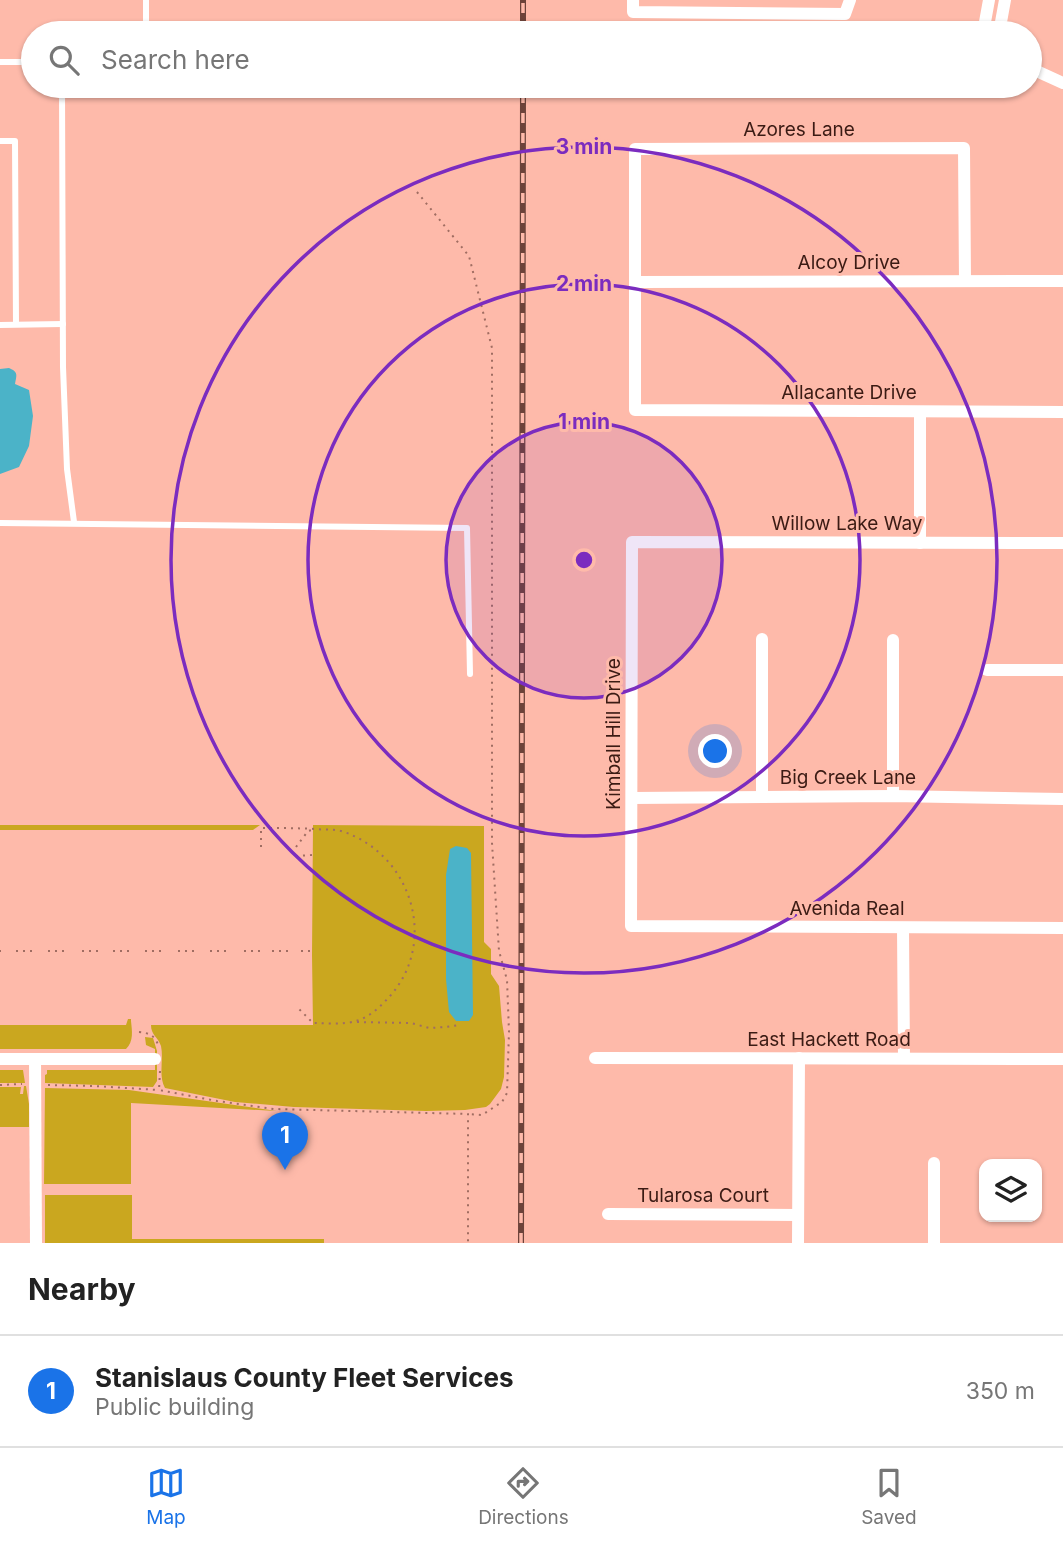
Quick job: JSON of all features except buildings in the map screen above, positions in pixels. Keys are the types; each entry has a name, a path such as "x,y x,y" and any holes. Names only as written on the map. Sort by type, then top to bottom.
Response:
{"street":[{"path":"633,6 845,14 850,0"},
{"path":"985,21 989,0"},
{"path":"1001,21 1005,0"},
{"path":"1042,73 1063,83"},
{"name":"Azores Lane","path":"635,282 635,149 964,148 965,281"},
{"name":"Alcoy Drive","path":"635,282 1063,281"},
{"name":"Allacante Drive","path":"635,282 635,410 1063,412"},
{"path":"920,412 920,543"},
{"name":"Willow Lake Way","path":"632,542 1063,544"},
{"name":"Kimball Hill Drive","path":"631,926 632,542"},
{"path":"762,639 762,796"},
{"path":"893,640 893,796"},
{"path":"988,670 1063,670"},
{"name":"Big Creek Lane","path":"632,798 893,796 1063,799"},
{"name":"Avenida Real","path":"631,926 1063,928"},
{"path":"903,928 904,1058"},
{"name":"East Hackett Road","path":"595,1058 1063,1059"},
{"path":"798,1243 799,1058"},
{"path":"0,1059 158,1059"},
{"path":"35,1059 36,1243"},
{"path":"934,1163 934,1243"},
{"name":"Tularosa Court","path":"608,1214 798,1215"}],"lane":[{"path":"146,0 146,21"},
{"path":"0,62 21,62"},
{"path":"62,98 67,469 74,522"},
{"path":"0,141 16,141 16,324"},
{"path":"0,324 63,324"},
{"path":"0,523 467,528 470,674"}],"path":[{"path":"0,1085 159,1090 274,1109 482,1115 502,1102 507,1093 507,980 499,951 492,843 492,348 469,256 417,192"},
{"path":"261,847 261,828 334,830 369,845 397,872 413,907 413,951 404,977 379,1008 353,1022"},
{"path":"296,847 308,831 313,829"},
{"path":"296,856 312,855"},
{"path":"16,951 34,951"},
{"path":"48,951 66,951"},
{"path":"82,951 99,951"},
{"path":"114,951 132,951"},
{"path":"145,951 164,951"},
{"path":"178,951 197,951"},
{"path":"210,951 229,951"},
{"path":"244,951 262,951"},
{"path":"272,951 291,951"},
{"path":"301,951 313,951"},
{"path":"296,1007 313,1023 411,1023 429,1028 460,1025"},
{"path":"139,1032 154,1037 158,1045 159,1090"},
{"path":"468,1114 468,1243"}],"shaded area":[{"path":"0,825 260,825 253,830 0,830"},
{"path":"313,825 484,826 484,942 491,949 491,974 499,986 505,1040 501,1089 486,1107 426,1111 294,1107 235,1102 165,1088 161,1046 151,1025 313,1025"},
{"path":"128,1019 131,1019 132,1036 126,1049 0,1049 0,1025 126,1025"},
{"path":"145,1037 153,1038 157,1051 157,1081 153,1087 45,1083 47,1070 155,1070 155,1049 146,1045"},
{"path":"0,1070 23,1070 25,1083 0,1083"},
{"path":"24,1086 29,1104 29,1127 0,1127 0,1087 21,1087 20,1094 23,1094"},
{"path":"45,1088 129,1090 277,1111 349,1115 131,1103 131,1184 44,1184"},
{"path":"45,1195 132,1195 132,1239 324,1239 324,1243 45,1243"}],"water":[{"path":"9,368 16,374 15,384 29,390 33,416 29,446 19,467 0,474 0,369"},
{"path":"456,846 467,848 471,853 473,1015 469,1021 456,1021 449,1012 446,979 446,875 450,849"}],"railway":[{"path":"523,0 523,21"},
{"path":"521,1243 523,98"}],"place":[{"name":"Stanislaus County Fleet Services","path":"285,1170"}]}
